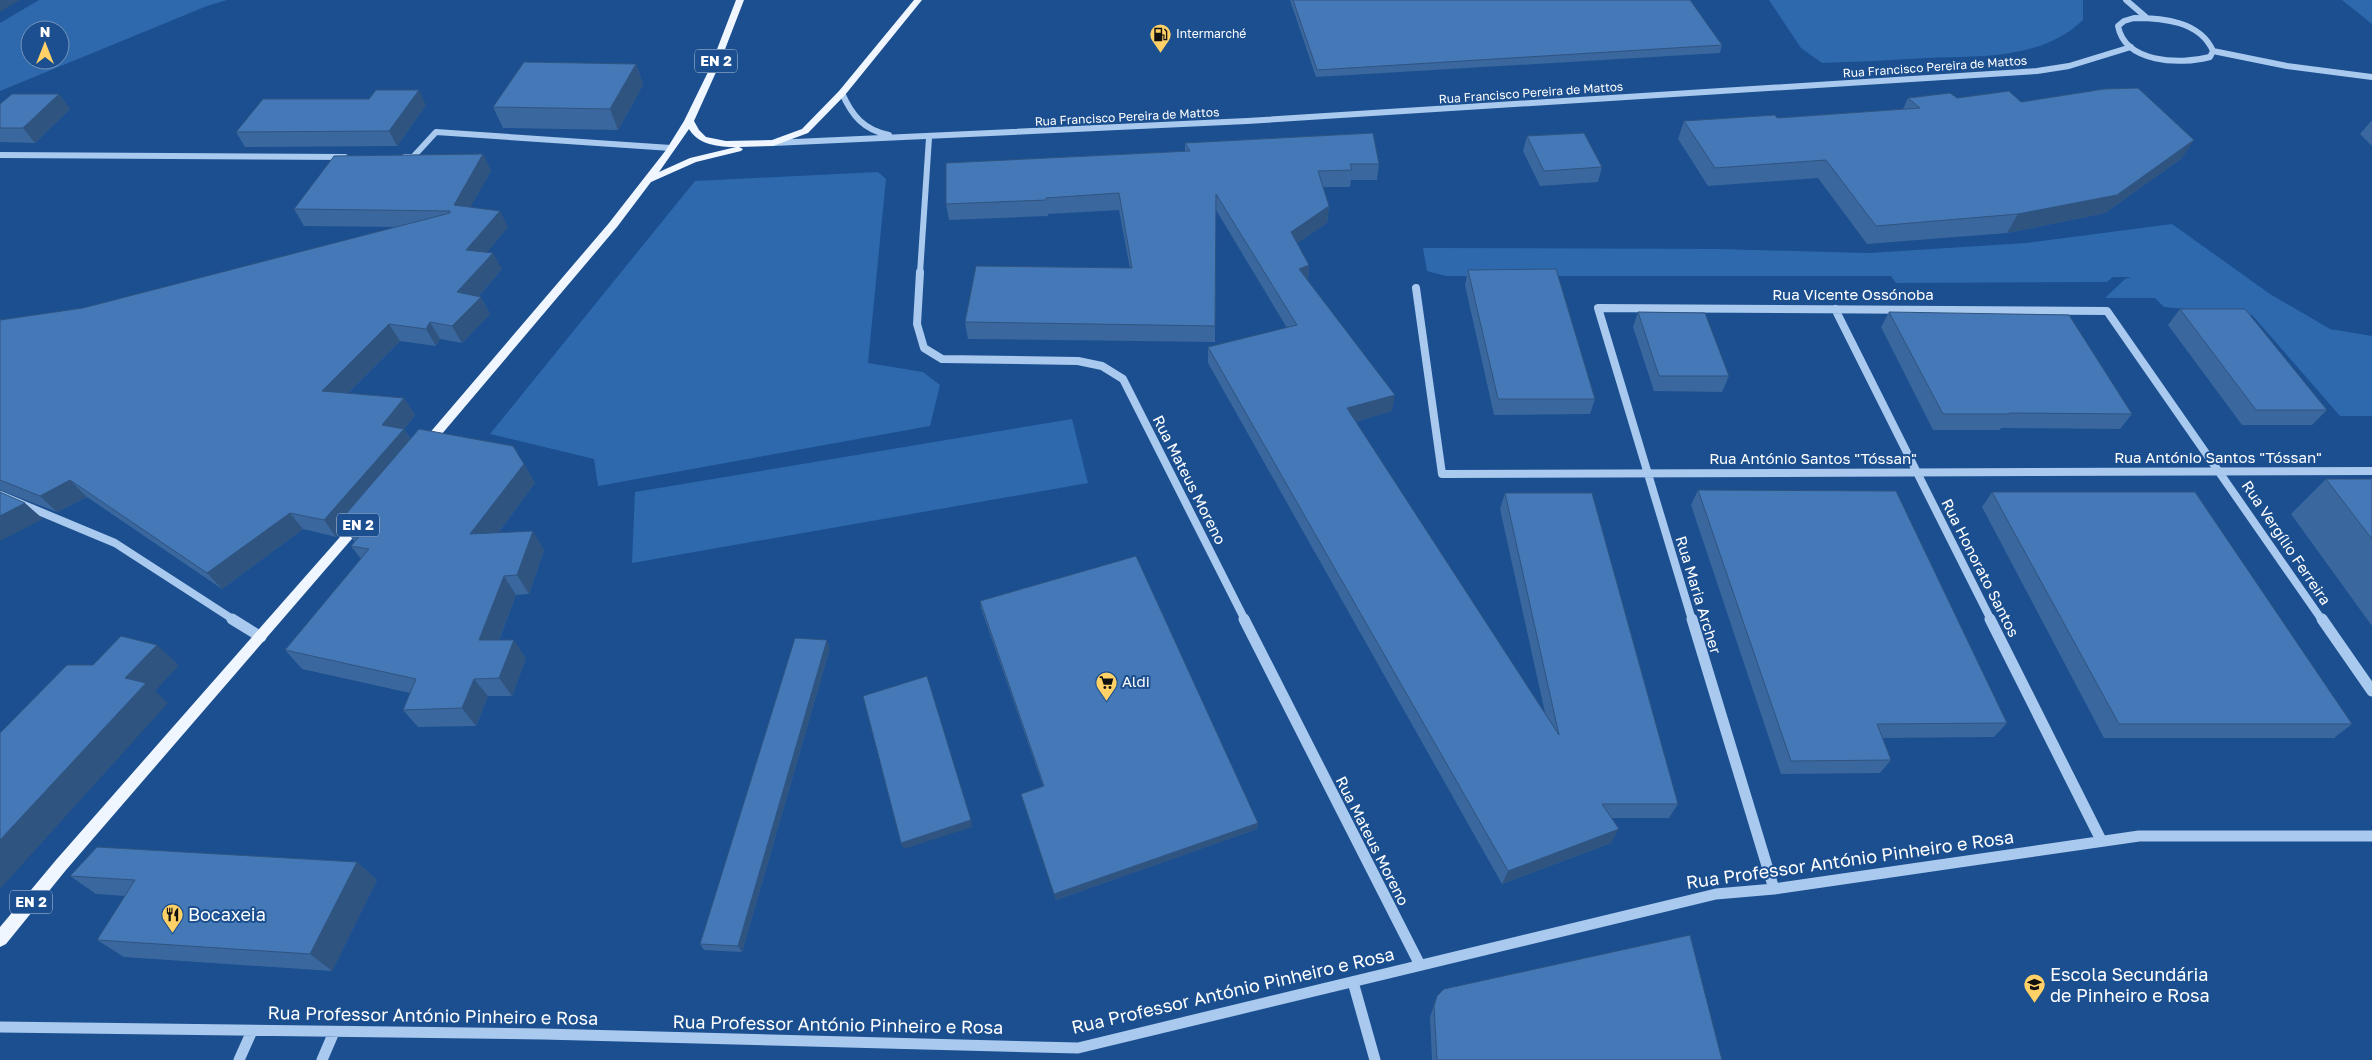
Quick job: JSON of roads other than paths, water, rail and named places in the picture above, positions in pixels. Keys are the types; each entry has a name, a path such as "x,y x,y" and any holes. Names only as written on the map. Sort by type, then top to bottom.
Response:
{"main road":[{"name":"EN 2","path":"417,455 614,225 649,180 689,121 713,70 740,0"},
{"path":"689,121 695,132 703,139 714,143 773,143 805,131 842,93 918,0"},
{"path":"649,180 693,160 758,144"},
{"name":"EN 2","path":"0,939 61,864 365,516"}],"street":[{"path":"2126,0 2147,18"},
{"path":"2134,18 2147,18 2170,21 2193,29 2212,44 2213,51 2210,57 2202,61 2182,62 2158,59 2131,47 2122,40 2118,33 2118,26 2124,21 2134,18"},
{"name":"Rua Francisco Pereira de Mattos","path":"929,138 1275,120 2028,72 2069,66 2131,47"},
{"path":"2213,51 2295,67 2372,76"},
{"path":"842,93 851,114 861,126 878,134 906,138"},
{"path":"394,157 413,158 436,132 671,148"},
{"path":"773,143 929,138"},
{"name":"Rua Mateus Moreno","path":"929,138 917,324 924,348 942,359 957,361 1078,361 1102,366 1123,379 1420,966"},
{"path":"0,155 354,157"},
{"name":"Rua António Santos \"Tóssan\"","path":"1416,288 1442,474 2372,471"},
{"name":"Rua Maria Archer","path":"1598,308 1646,472 1774,889"},
{"name":"Rua Vicente Ossónoba","path":"1598,308 2108,311"},
{"name":"Rua Honorato Santos","path":"1834,309 2101,840"},
{"name":"Rua Vergílio Ferreira","path":"2108,311 2220,470 2372,692"},
{"path":"0,495 115,542 261,637"},
{"name":"Rua Professor António Pinheiro e Rosa","path":"0,1027 543,1034 1078,1048 1716,894 1774,889 2101,840 2139,836 2372,836"},
{"path":"1352,982 1375,1060"},
{"path":"239,1060 252,1031"},
{"path":"322,1060 334,1032"}],"place":[{"name":"Intermarché","path":"1160,53"},
{"name":"Aldi","path":"1106,701"},
{"name":"Bocaxeia","path":"172,934"},
{"name":"Escola Secundária de Pinheiro e Rosa","path":"2034,1004"}]}
